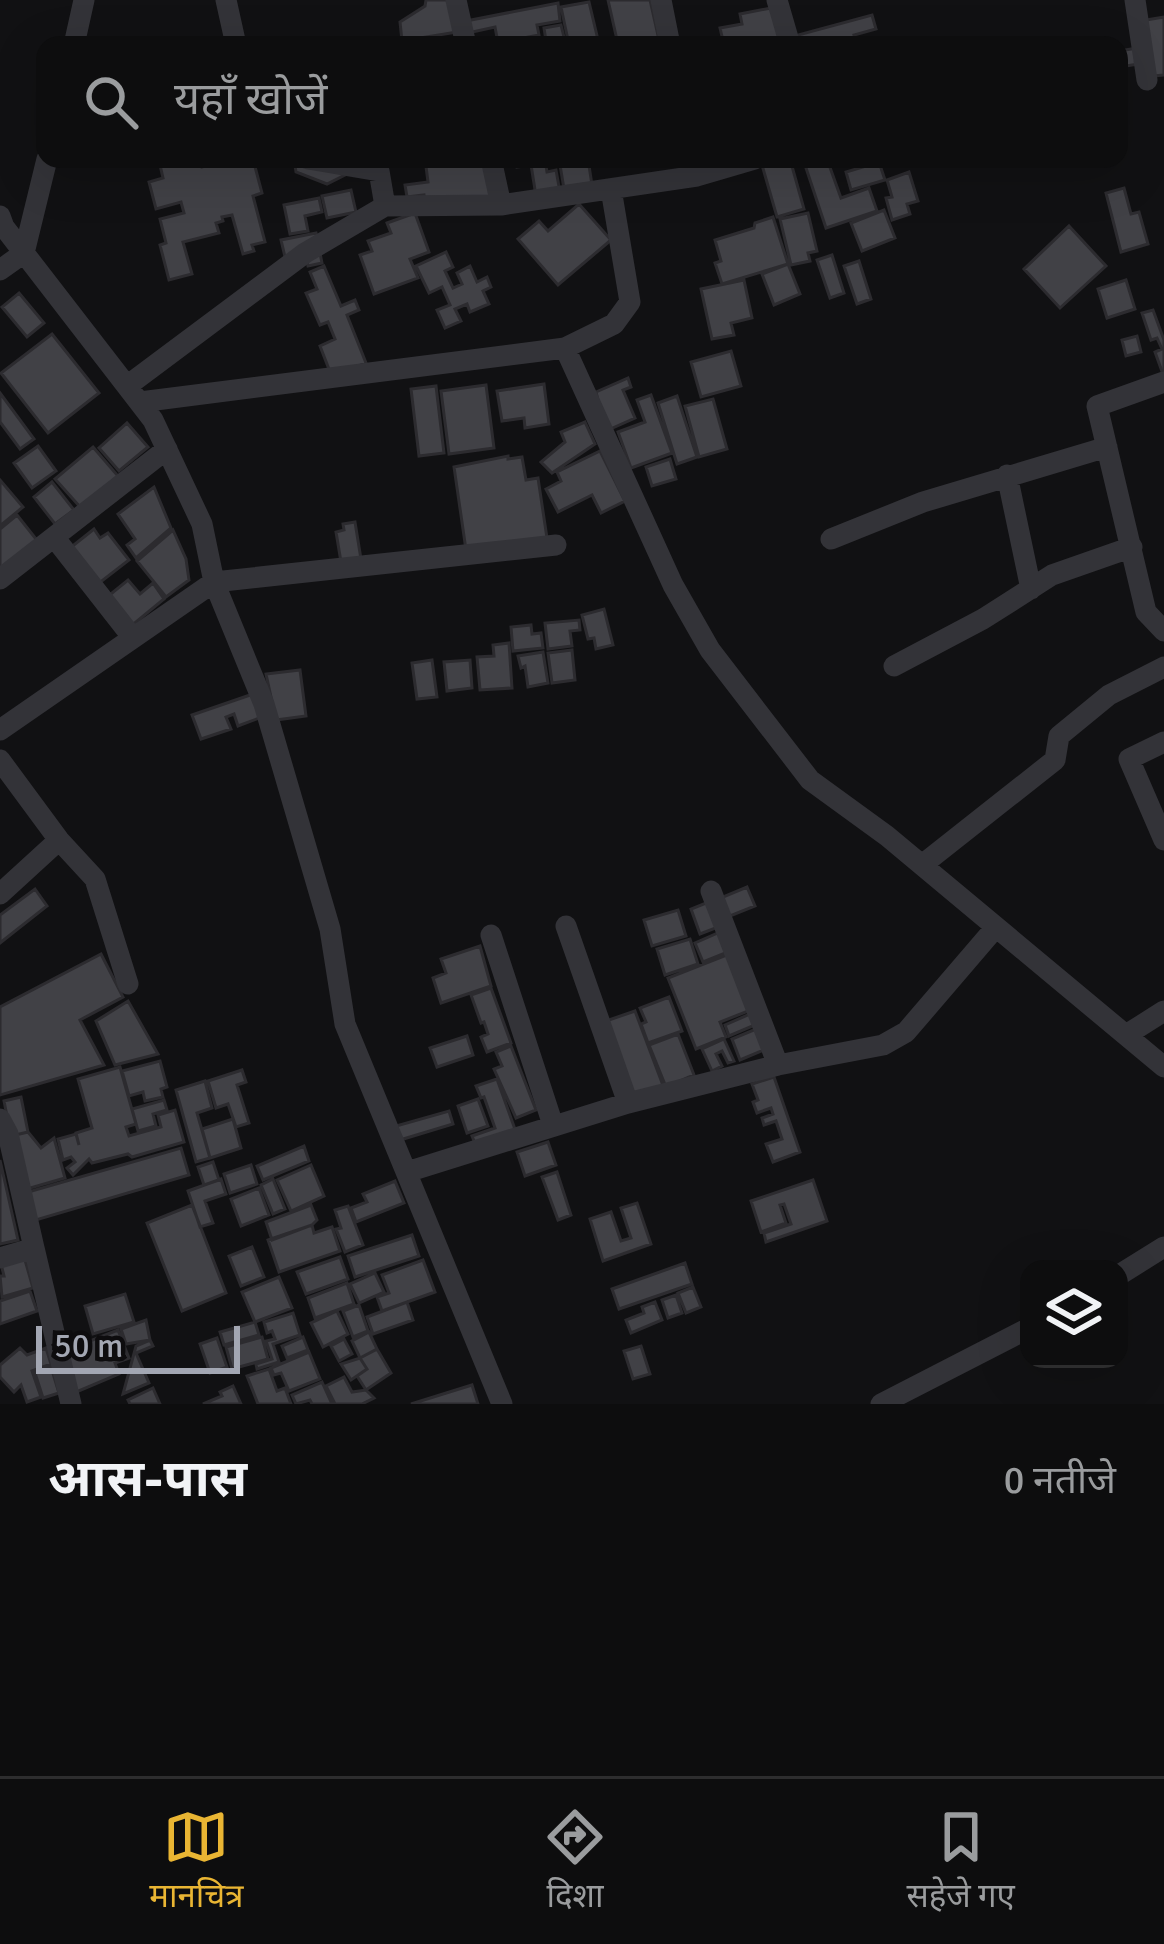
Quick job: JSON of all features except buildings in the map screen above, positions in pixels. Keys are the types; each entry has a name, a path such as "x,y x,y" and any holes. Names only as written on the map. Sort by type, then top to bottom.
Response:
{"street":[{"path":"76,36 84,0"},
{"path":"226,0 234,36"},
{"path":"457,0 464,36"},
{"path":"661,0 668,36"},
{"path":"778,0 788,36"},
{"path":"1135,0 1147,80"},
{"path":"0,270 24,253 44,168"},
{"path":"361,168 379,171 385,206"},
{"path":"493,168 501,205"},
{"path":"133,394 322,241 385,206 501,205 611,189 695,168"},
{"path":"133,394 565,348 614,325 630,302 611,189"},
{"path":"0,216 153,420 202,524 214,582 264,704 330,929 346,1024 502,1404"},
{"path":"565,348 673,585 710,650 810,780 922,865 1164,1067"},
{"path":"1164,382 1097,406 1146,612 1164,631"},
{"path":"831,539 923,502 1107,447"},
{"path":"0,580 167,448"},
{"path":"1007,475 1030,589"},
{"path":"54,537 133,638"},
{"path":"0,730 214,582 556,544"},
{"path":"894,666 983,620 1052,575 1132,547"},
{"path":"922,865 1055,760 1059,736 1109,695 1164,668"},
{"path":"1164,742 1129,759 1164,840"},
{"path":"0,760 59,840 95,879 128,984"},
{"path":"0,894 59,840"},
{"path":"711,892 778,1065"},
{"path":"566,926 628,1103"},
{"path":"407,1172 628,1103 778,1065 883,1045 906,1033 997,927"},
{"path":"491,935 553,1125"},
{"path":"1126,1035 1164,1011"},
{"path":"3,1130 71,1404"},
{"path":"1128,1269 1164,1247"},
{"path":"0,1258 34,1248"},
{"path":"880,1404 1020,1333"}]}
